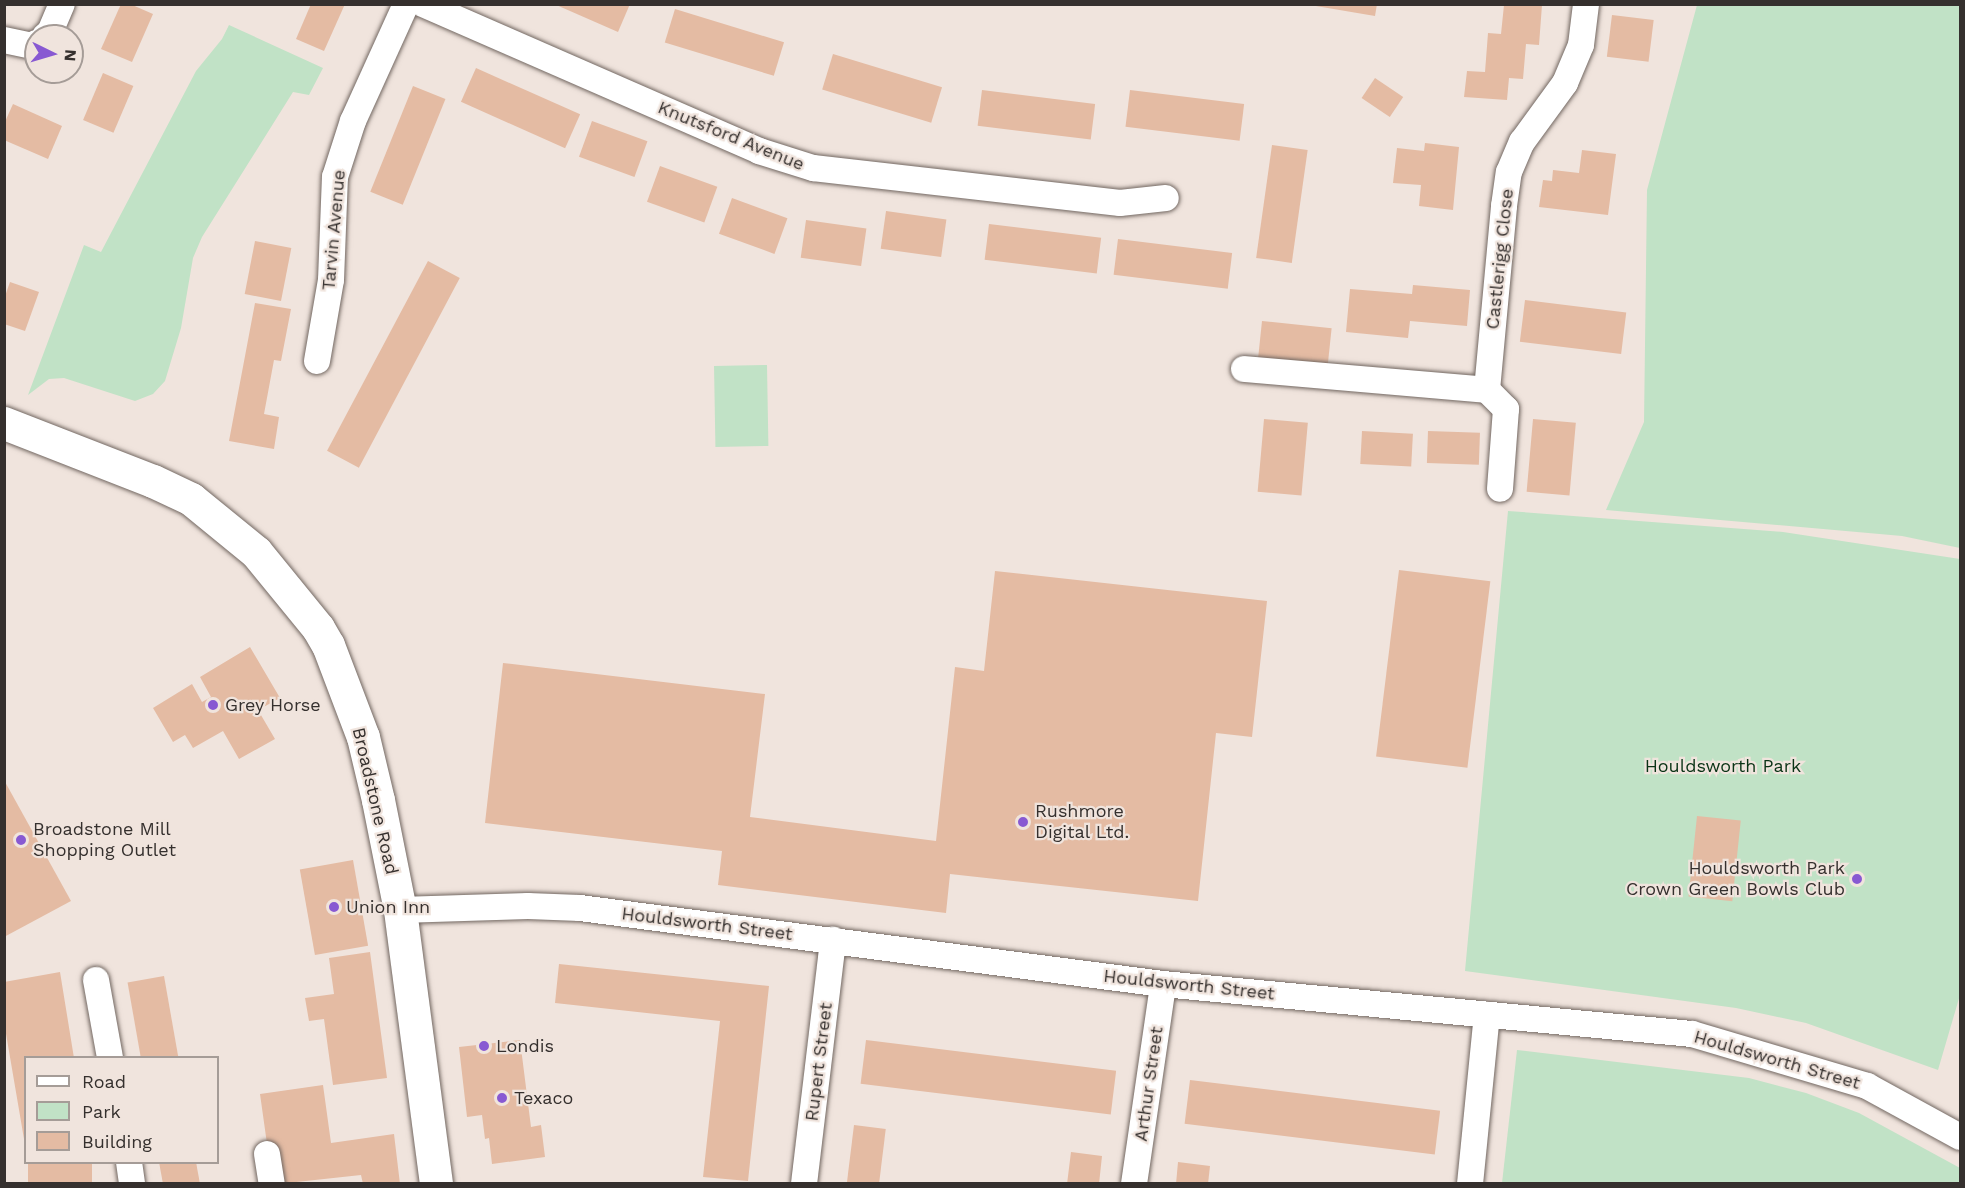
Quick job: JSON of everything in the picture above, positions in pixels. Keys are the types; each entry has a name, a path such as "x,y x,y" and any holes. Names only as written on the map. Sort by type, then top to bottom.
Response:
{"main road":[{"name":"Broadstone Road","path":"4,423 153,481 191,499 225,524 256,552 277,575 318,628 328,645 363,737 400,910 435,1184"}],"street":[{"path":"53,24 62,4"},
{"name":"Tarvin Avenue","path":"317,360 331,280 335,177 353,121 406,4"},
{"name":"Knutsford Avenue","path":"423,4 759,151 813,168 1120,203 1166,198"},
{"name":"Castlerigg Close","path":"1487,390 1509,172 1522,142 1565,83 1581,45 1586,4"},
{"path":"4,40 24,44"},
{"path":"1244,369 1487,390 1506,409 1500,489"},
{"name":"Houldsworth Street","path":"400,910 528,906 580,908 1163,984 1692,1034 1867,1086 1960,1137"},
{"name":"Rupert Street","path":"804,1184 833,940"},
{"path":"96,980 110,1056"},
{"name":"Arthur Street","path":"1134,1184 1163,984"},
{"path":"1470,1184 1487,1016"},
{"path":"267,1154 272,1184"},
{"path":"129,1164 132,1184"}],"green space":[{"path":"1697,5 1960,5 1960,548 1902,536 1606,510 1644,422 1647,190"},
{"path":"229,25 323,68 309,95 293,92 202,237 193,258 181,328 165,381 153,394 135,401 64,378 49,379 28,395 84,245 101,252 196,71 222,39"},
{"path":"767,365 768,446 715,447 714,366"},
{"name":"Houldsworth Park","path":"1508,511 1783,532 1960,559 1960,995 1938,1070 1806,1023 1736,1008 1465,971"},
{"path":"1517,1050 1749,1078 1806,1093 1859,1113 1960,1168 1960,1183 1502,1183"}],"building":[{"path":"121,4 130,4 153,14 132,62 101,49"},
{"path":"311,4 345,4 324,51 296,39"},
{"path":"554,4 630,4 618,32"},
{"path":"1304,4 1377,4 1375,16"},
{"path":"1504,5 1542,5 1539,45 1526,44 1523,79 1509,78 1507,100 1464,97 1467,71 1485,72 1488,33 1501,34"},
{"path":"675,9 784,42 774,76 665,42"},
{"path":"1612,15 1654,20 1649,62 1607,57"},
{"path":"833,54 942,87 931,123 822,89"},
{"path":"476,68 580,114 565,148 461,102"},
{"path":"103,73 133,86 113,133 83,120"},
{"path":"1375,78 1403,97 1390,117 1362,98"},
{"path":"413,86 445,99 403,205 370,192"},
{"path":"982,90 1095,104 1091,140 978,126"},
{"path":"1130,90 1244,104 1240,141 1125,127"},
{"path":"13,104 62,126 48,159 4,140 4,124"},
{"path":"592,121 647,141 634,177 579,157"},
{"path":"1425,143 1459,147 1453,210 1419,206 1421,185 1393,183 1397,148 1424,151"},
{"path":"1272,145 1308,150 1292,263 1256,258"},
{"path":"1582,150 1616,154 1608,215 1539,207 1543,180 1552,181 1553,170 1579,173"},
{"path":"660,166 717,187 704,223 647,202"},
{"path":"732,198 787,218 774,254 719,234"},
{"path":"886,211 946,219 941,257 881,249"},
{"path":"806,220 866,228 861,266 801,258"},
{"path":"989,224 1101,238 1097,274 985,260"},
{"path":"1118,239 1232,253 1228,289 1114,275"},
{"path":"255,241 291,248 281,301 245,294"},
{"path":"428,261 460,278 359,468 327,451"},
{"path":"10,282 39,292 25,331 4,324 4,299"},
{"path":"1413,285 1470,290 1467,326 1410,321 1408,338 1346,332 1350,289 1412,294"},
{"path":"1525,300 1626,312 1621,354 1520,342"},
{"path":"255,303 291,309 281,361 274,360 264,414 279,417 274,449 229,441"},
{"path":"1262,321 1332,328 1327,370 1258,363"},
{"path":"1264,419 1308,423 1301,496 1258,492"},
{"path":"1533,419 1576,423 1569,495 1527,492"},
{"path":"1362,431 1413,434 1411,467 1360,464"},
{"path":"1428,431 1480,433 1479,465 1427,463"},
{"path":"1399,570 1490,581 1467,768 1376,757"},
{"path":"995,571 1267,601 1252,737 1216,733 1198,901 950,874 946,913 718,885 722,851 485,823 503,663 765,694 750,817 936,841 955,667 984,671"},
{"name":"Grey Horse","path":"250,647 280,698 258,710 275,739 239,759 223,731 193,748 185,735 173,742 153,708 192,684 202,702 211,697 200,677"},
{"name":"Broadstone Mill Shopping Outlet","path":"4,780 71,901 4,937"},
{"path":"1697,816 1741,821 1732,901 1689,897"},
{"name":"Union Inn","path":"353,860 368,946 315,955 300,869"},
{"path":"370,952 387,1078 333,1085 324,1019 309,1021 305,998 334,994 329,958"},
{"path":"559,964 769,986 748,1181 703,1177 720,1021 555,1003"},
{"path":"60,972 74,1056 24,1056 24,1139 4,1022 4,982"},
{"path":"164,976 178,1056 141,1056 128,982"},
{"path":"520,1040 531,1127 541,1125 545,1157 492,1164 489,1138 485,1139 482,1115 467,1117 459,1047"},
{"path":"866,1040 1116,1071 1111,1114 861,1084"},
{"path":"1190,1080 1440,1111 1435,1154 1185,1124"},
{"path":"323,1085 331,1143 394,1134 400,1184 363,1184 361,1175 278,1184 268,1151 260,1094"},
{"path":"854,1125 886,1129 879,1184 847,1184"},
{"path":"1071,1152 1102,1156 1099,1184 1067,1184"},
{"path":"1178,1162 1210,1166 1208,1184 1176,1184"},
{"path":"28,1164 92,1164 92,1184 28,1184"},
{"path":"159,1164 196,1164 200,1184 163,1184"}],"place":[{"name":"Grey Horse","path":"213,705"},
{"name":"Rushmore Digital Ltd.","path":"1023,822"},
{"name":"Broadstone Mill Shopping Outlet","path":"21,840"},
{"name":"Houldsworth Park Crown Green Bowls Club","path":"1857,879"},
{"name":"Union Inn","path":"334,907"},
{"name":"Londis","path":"484,1046"},
{"name":"Texaco","path":"502,1098"}]}
